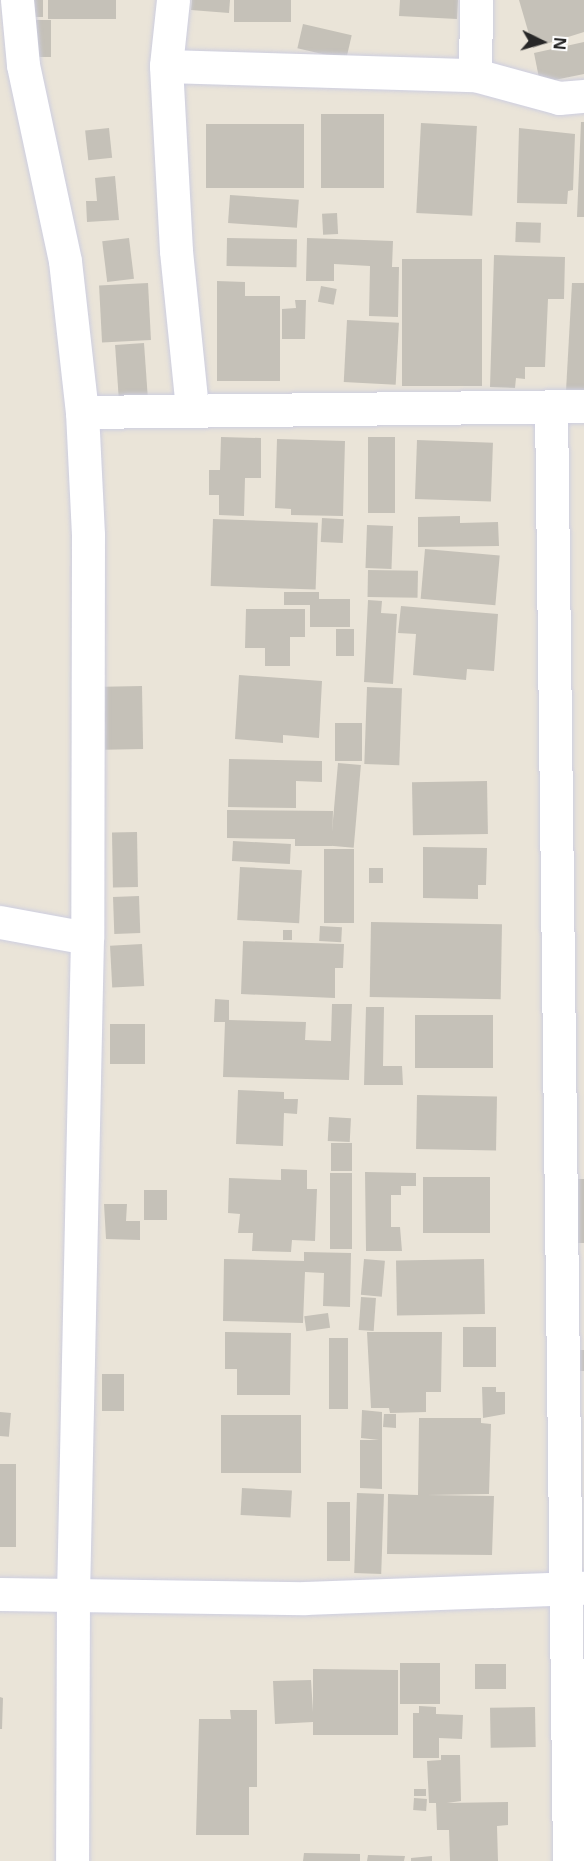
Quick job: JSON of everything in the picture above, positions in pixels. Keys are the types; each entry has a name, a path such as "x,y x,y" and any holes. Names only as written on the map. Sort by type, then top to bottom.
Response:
{"street":[{"path":"17,0 23,65 65,261 82,412 88,535 87,938 73,1597 72,1861"},
{"path":"173,0 165,66 176,251 192,409"},
{"path":"475,75 476,0"},
{"path":"165,66 475,75 559,98 584,96"},
{"path":"551,406 570,963 574,1588 569,1861"},
{"path":"82,412 584,406"},
{"path":"0,922 87,938"},
{"path":"0,1594 73,1597 305,1598 574,1588"}],"building":[{"path":"30,0 43,0 43,17 30,17"},
{"path":"48,0 116,0 116,19 48,19"},
{"path":"192,0 230,0 229,13 191,10"},
{"path":"234,0 291,0 291,22 234,22"},
{"path":"400,0 458,0 457,19 399,16"},
{"path":"519,0 584,0 584,32 533,48"},
{"path":"29,20 51,20 51,57 29,57"},
{"path":"303,24 352,35 346,60 297,48"},
{"path":"584,42 584,74 540,83 534,53"},
{"path":"321,114 384,114 384,188 321,188"},
{"path":"581,122 584,122 584,217 577,217"},
{"path":"421,123 477,126 472,216 416,213"},
{"path":"206,124 304,124 304,188 206,188"},
{"path":"109,128 112,158 88,160 85,131"},
{"path":"519,128 575,134 573,190 568,191 567,204 517,203"},
{"path":"115,176 119,220 87,222 86,201 97,201 95,178"},
{"path":"230,195 299,200 297,228 228,223"},
{"path":"337,213 338,234 323,235 322,214"},
{"path":"516,222 541,223 540,243 515,242"},
{"path":"129,238 134,279 107,282 102,241"},
{"path":"227,238 297,239 297,267 227,266"},
{"path":"307,238 393,241 392,267 399,267 398,317 369,316 370,266 334,264 334,281 306,281"},
{"path":"494,255 565,257 564,299 548,299 545,367 525,367 525,379 516,378 515,388 490,387"},
{"path":"402,259 482,259 482,386 402,386"},
{"path":"217,281 245,282 245,296 280,296 280,381 217,381"},
{"path":"148,283 151,340 102,342 99,286"},
{"path":"572,283 584,283 584,392 566,391"},
{"path":"321,286 337,289 334,305 318,302"},
{"path":"295,300 306,300 305,339 282,339 282,309 296,308"},
{"path":"347,320 399,323 396,385 344,382"},
{"path":"144,343 148,403 119,405 115,345"},
{"path":"221,437 261,438 261,478 245,478 244,516 219,515 219,495 209,495 209,470 220,470"},
{"path":"368,437 395,437 395,513 368,513"},
{"path":"277,439 345,441 343,516 291,515 291,509 275,508"},
{"path":"417,440 493,443 491,502 415,499"},
{"path":"460,516 460,523 498,522 499,546 418,547 418,517"},
{"path":"322,518 344,519 343,543 321,542"},
{"path":"213,519 318,523 316,590 211,586"},
{"path":"367,525 393,526 391,569 365,568"},
{"path":"425,549 500,556 495,605 421,599"},
{"path":"368,570 418,571 418,598 368,597"},
{"path":"284,592 319,592 319,599 350,599 350,627 310,627 310,605 284,605"},
{"path":"368,600 382,601 381,613 397,614 393,684 364,682"},
{"path":"401,606 498,614 494,671 467,669 466,680 413,675 416,634 398,633"},
{"path":"246,609 305,609 305,637 290,637 290,666 265,666 265,648 245,648"},
{"path":"336,629 354,629 354,656 336,656"},
{"path":"239,675 322,681 319,738 283,735 283,743 235,739"},
{"path":"142,686 143,749 105,750 104,687"},
{"path":"367,687 402,688 399,765 364,764"},
{"path":"335,723 362,723 362,761 335,761"},
{"path":"229,759 322,761 322,782 296,781 296,808 228,807"},
{"path":"338,763 361,765 354,848 331,846"},
{"path":"487,781 488,834 413,835 412,782"},
{"path":"227,810 333,811 332,846 295,846 295,839 227,838"},
{"path":"112,832 137,832 138,887 113,887"},
{"path":"233,841 291,844 290,864 232,861"},
{"path":"423,847 487,848 486,885 478,885 478,899 423,898"},
{"path":"324,849 354,849 354,923 324,923"},
{"path":"240,867 302,870 299,923 237,920"},
{"path":"369,868 383,868 383,883 369,883"},
{"path":"139,896 140,933 114,934 113,897"},
{"path":"371,922 502,924 501,999 370,997"},
{"path":"320,926 342,927 341,942 319,941"},
{"path":"283,930 292,930 292,940 283,940"},
{"path":"243,941 344,944 343,968 335,968 335,998 241,994"},
{"path":"142,944 144,986 112,988 110,946"},
{"path":"215,999 229,1000 229,1020 306,1022 305,1040 331,1041 332,1004 352,1004 349,1080 223,1077 225,1022 214,1022"},
{"path":"366,1007 384,1007 383,1066 402,1066 403,1085 364,1085"},
{"path":"415,1015 493,1015 493,1068 415,1068"},
{"path":"110,1024 145,1024 145,1064 110,1064"},
{"path":"238,1090 284,1092 284,1099 298,1099 297,1114 284,1113 283,1146 236,1144"},
{"path":"417,1095 497,1096 496,1150 416,1149"},
{"path":"329,1117 351,1118 350,1142 328,1141"},
{"path":"331,1143 352,1143 352,1171 331,1171"},
{"path":"281,1169 307,1170 307,1189 317,1189 315,1241 292,1240 291,1252 252,1251 253,1233 238,1233 240,1214 228,1213 229,1178 281,1180"},
{"path":"365,1172 416,1173 416,1186 401,1186 401,1195 391,1195 391,1227 400,1227 402,1251 366,1251"},
{"path":"330,1173 352,1173 352,1249 330,1249"},
{"path":"423,1177 490,1177 490,1233 423,1233"},
{"path":"574,1179 584,1179 584,1243 574,1243"},
{"path":"144,1190 167,1190 167,1220 144,1220"},
{"path":"104,1204 127,1204 126,1221 140,1221 140,1240 106,1239"},
{"path":"304,1252 351,1253 350,1307 323,1306 324,1273 305,1272 303,1323 223,1321 224,1259 304,1261"},
{"path":"364,1259 385,1261 382,1297 361,1295"},
{"path":"484,1259 485,1314 397,1316 396,1261"},
{"path":"361,1297 376,1298 374,1331 359,1330"},
{"path":"328,1313 330,1328 306,1331 304,1316"},
{"path":"463,1327 496,1327 496,1367 463,1367"},
{"path":"225,1332 291,1333 290,1395 237,1395 237,1369 225,1369"},
{"path":"367,1332 442,1332 441,1392 426,1392 426,1412 390,1413 389,1408 371,1408"},
{"path":"329,1338 348,1338 348,1409 329,1409"},
{"path":"566,1350 584,1350 584,1371 566,1371"},
{"path":"102,1374 124,1374 124,1411 102,1411"},
{"path":"482,1387 496,1387 496,1392 505,1392 505,1414 483,1418"},
{"path":"362,1410 382,1412 382,1489 360,1488 360,1440 379,1440 361,1438"},
{"path":"0,1412 11,1413 9,1437 0,1436"},
{"path":"384,1414 396,1414 396,1428 383,1427"},
{"path":"221,1415 301,1415 301,1473 221,1473"},
{"path":"419,1418 481,1418 481,1423 491,1424 489,1494 427,1495 494,1496 492,1555 387,1554 388,1494 418,1495"},
{"path":"0,1464 16,1464 16,1547 0,1547"},
{"path":"242,1488 292,1491 291,1518 241,1515"},
{"path":"357,1493 384,1494 381,1574 354,1573"},
{"path":"327,1502 350,1502 350,1561 327,1561"},
{"path":"400,1663 440,1663 440,1704 400,1704"},
{"path":"475,1664 506,1664 506,1689 475,1689"},
{"path":"313,1669 398,1670 398,1735 313,1735 313,1722 275,1724 273,1681 311,1680 313,1712"},
{"path":"0,1697 3,1698 2,1729 0,1729"},
{"path":"419,1706 436,1707 436,1714 463,1715 462,1739 439,1738 439,1758 413,1758 413,1713 419,1713"},
{"path":"535,1707 536,1747 491,1748 490,1708"},
{"path":"230,1710 257,1710 257,1787 249,1787 249,1835 196,1835 199,1719 231,1719"},
{"path":"441,1755 460,1755 461,1801 447,1803 508,1802 508,1825 497,1826 498,1861 450,1861 449,1830 437,1830 436,1803 429,1803 427,1761 441,1760"},
{"path":"414,1789 426,1789 426,1796 414,1796"},
{"path":"414,1798 427,1799 426,1811 413,1810"},
{"path":"304,1853 360,1854 360,1861 303,1861"},
{"path":"368,1855 405,1856 404,1861 367,1861"},
{"path":"432,1856 432,1861 411,1861 411,1858"}]}
